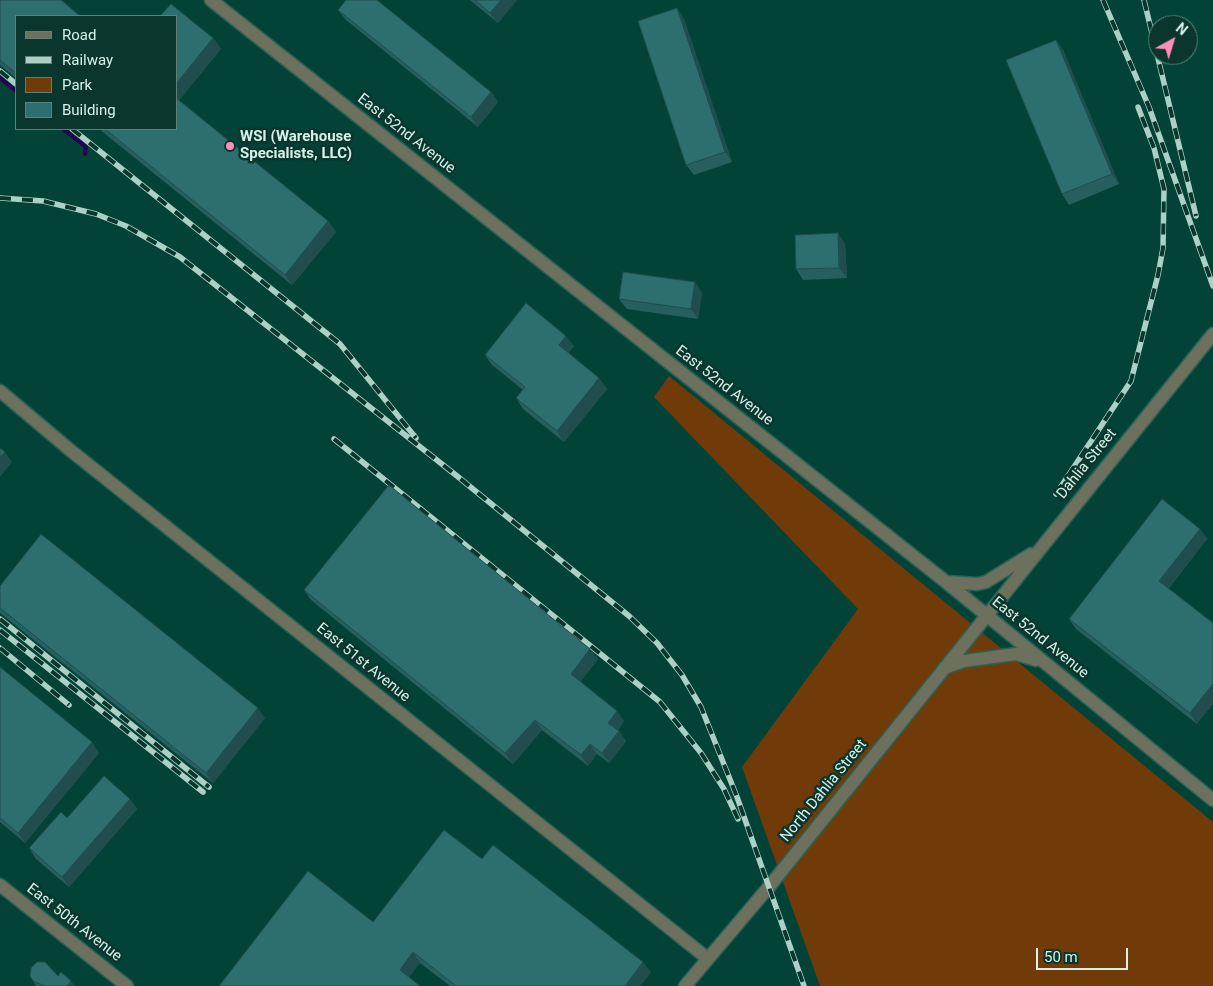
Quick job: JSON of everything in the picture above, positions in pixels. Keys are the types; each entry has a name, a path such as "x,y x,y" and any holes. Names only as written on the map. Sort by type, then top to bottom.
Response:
{"street":[{"name":"East 52nd Avenue","path":"212,0 946,582 1213,800"},
{"name":"Dahlia Street","path":"986,615 1213,334"},
{"name":"East 51st Avenue","path":"0,391 70,450 707,958"},
{"path":"946,582 976,584 986,582 1031,554 1048,539"},
{"name":"North Dahlia Street","path":"685,986 768,888 986,615"},
{"path":"942,669 964,661 1016,654 1026,656 1053,669"},
{"name":"East 50th Avenue","path":"0,885 127,986"}],"green space":[{"path":"669,376 1213,822 1213,986 820,986 742,767 858,609 654,397"}],"building":[{"path":"0,0 61,0 79,15 15,15 15,72 0,60"},
{"path":"346,0 377,0 491,92 471,117 338,10"},
{"path":"475,0 501,0 490,13"},
{"path":"171,4 213,38 178,82 178,15 161,15"},
{"path":"677,8 725,152 686,165 638,21"},
{"path":"1056,40 1112,174 1062,194 1006,60"},
{"path":"178,100 328,221 285,275 106,130 178,130"},
{"path":"838,233 839,268 796,269 795,235"},
{"path":"623,272 695,282 691,309 619,299"},
{"path":"526,303 566,336 559,345 599,378 557,431 516,398 525,387 485,355"},
{"path":"0,448 5,452 0,457"},
{"path":"389,485 590,649 571,674 617,711 608,723 619,731 602,753 590,744 581,755 535,720 505,753 304,590"},
{"path":"1162,499 1200,529 1159,581 1213,623 1213,684 1190,713 1069,619"},
{"path":"41,534 258,708 206,773 0,608 0,586"},
{"path":"0,667 92,742 18,833 0,818"},
{"path":"104,776 130,799 62,877 29,848 61,812 67,818"},
{"path":"444,830 482,859 493,845 643,962 625,986 456,986 413,952 400,970 420,986 219,986 308,871 373,922"},
{"path":"37,962 45,962 58,976 61,972 71,981 67,986 45,986 33,981 30,976 31,968"}],"waterway":[{"path":"0,78 15,90"},
{"path":"64,130 86,147 85,154"}],"railway":[{"path":"1103,0 1149,107 1213,286"},
{"path":"1144,0 1196,216"},
{"path":"0,71 15,83"},
{"path":"1056,494 1131,381 1158,275 1163,248 1164,189 1154,148 1138,107"},
{"path":"73,130 340,344 416,438"},
{"path":"0,198 43,201 96,214 126,226 180,257 457,476 629,616 657,643 682,675 701,707 737,797 804,986"},
{"path":"334,439 660,702 701,753 724,789 738,819"},
{"path":"0,619 209,787"},
{"path":"0,630 203,792"},
{"path":"0,648 69,705"}],"place":[{"name":"WSI (Warehouse Specialists, LLC)","path":"230,146"}]}
